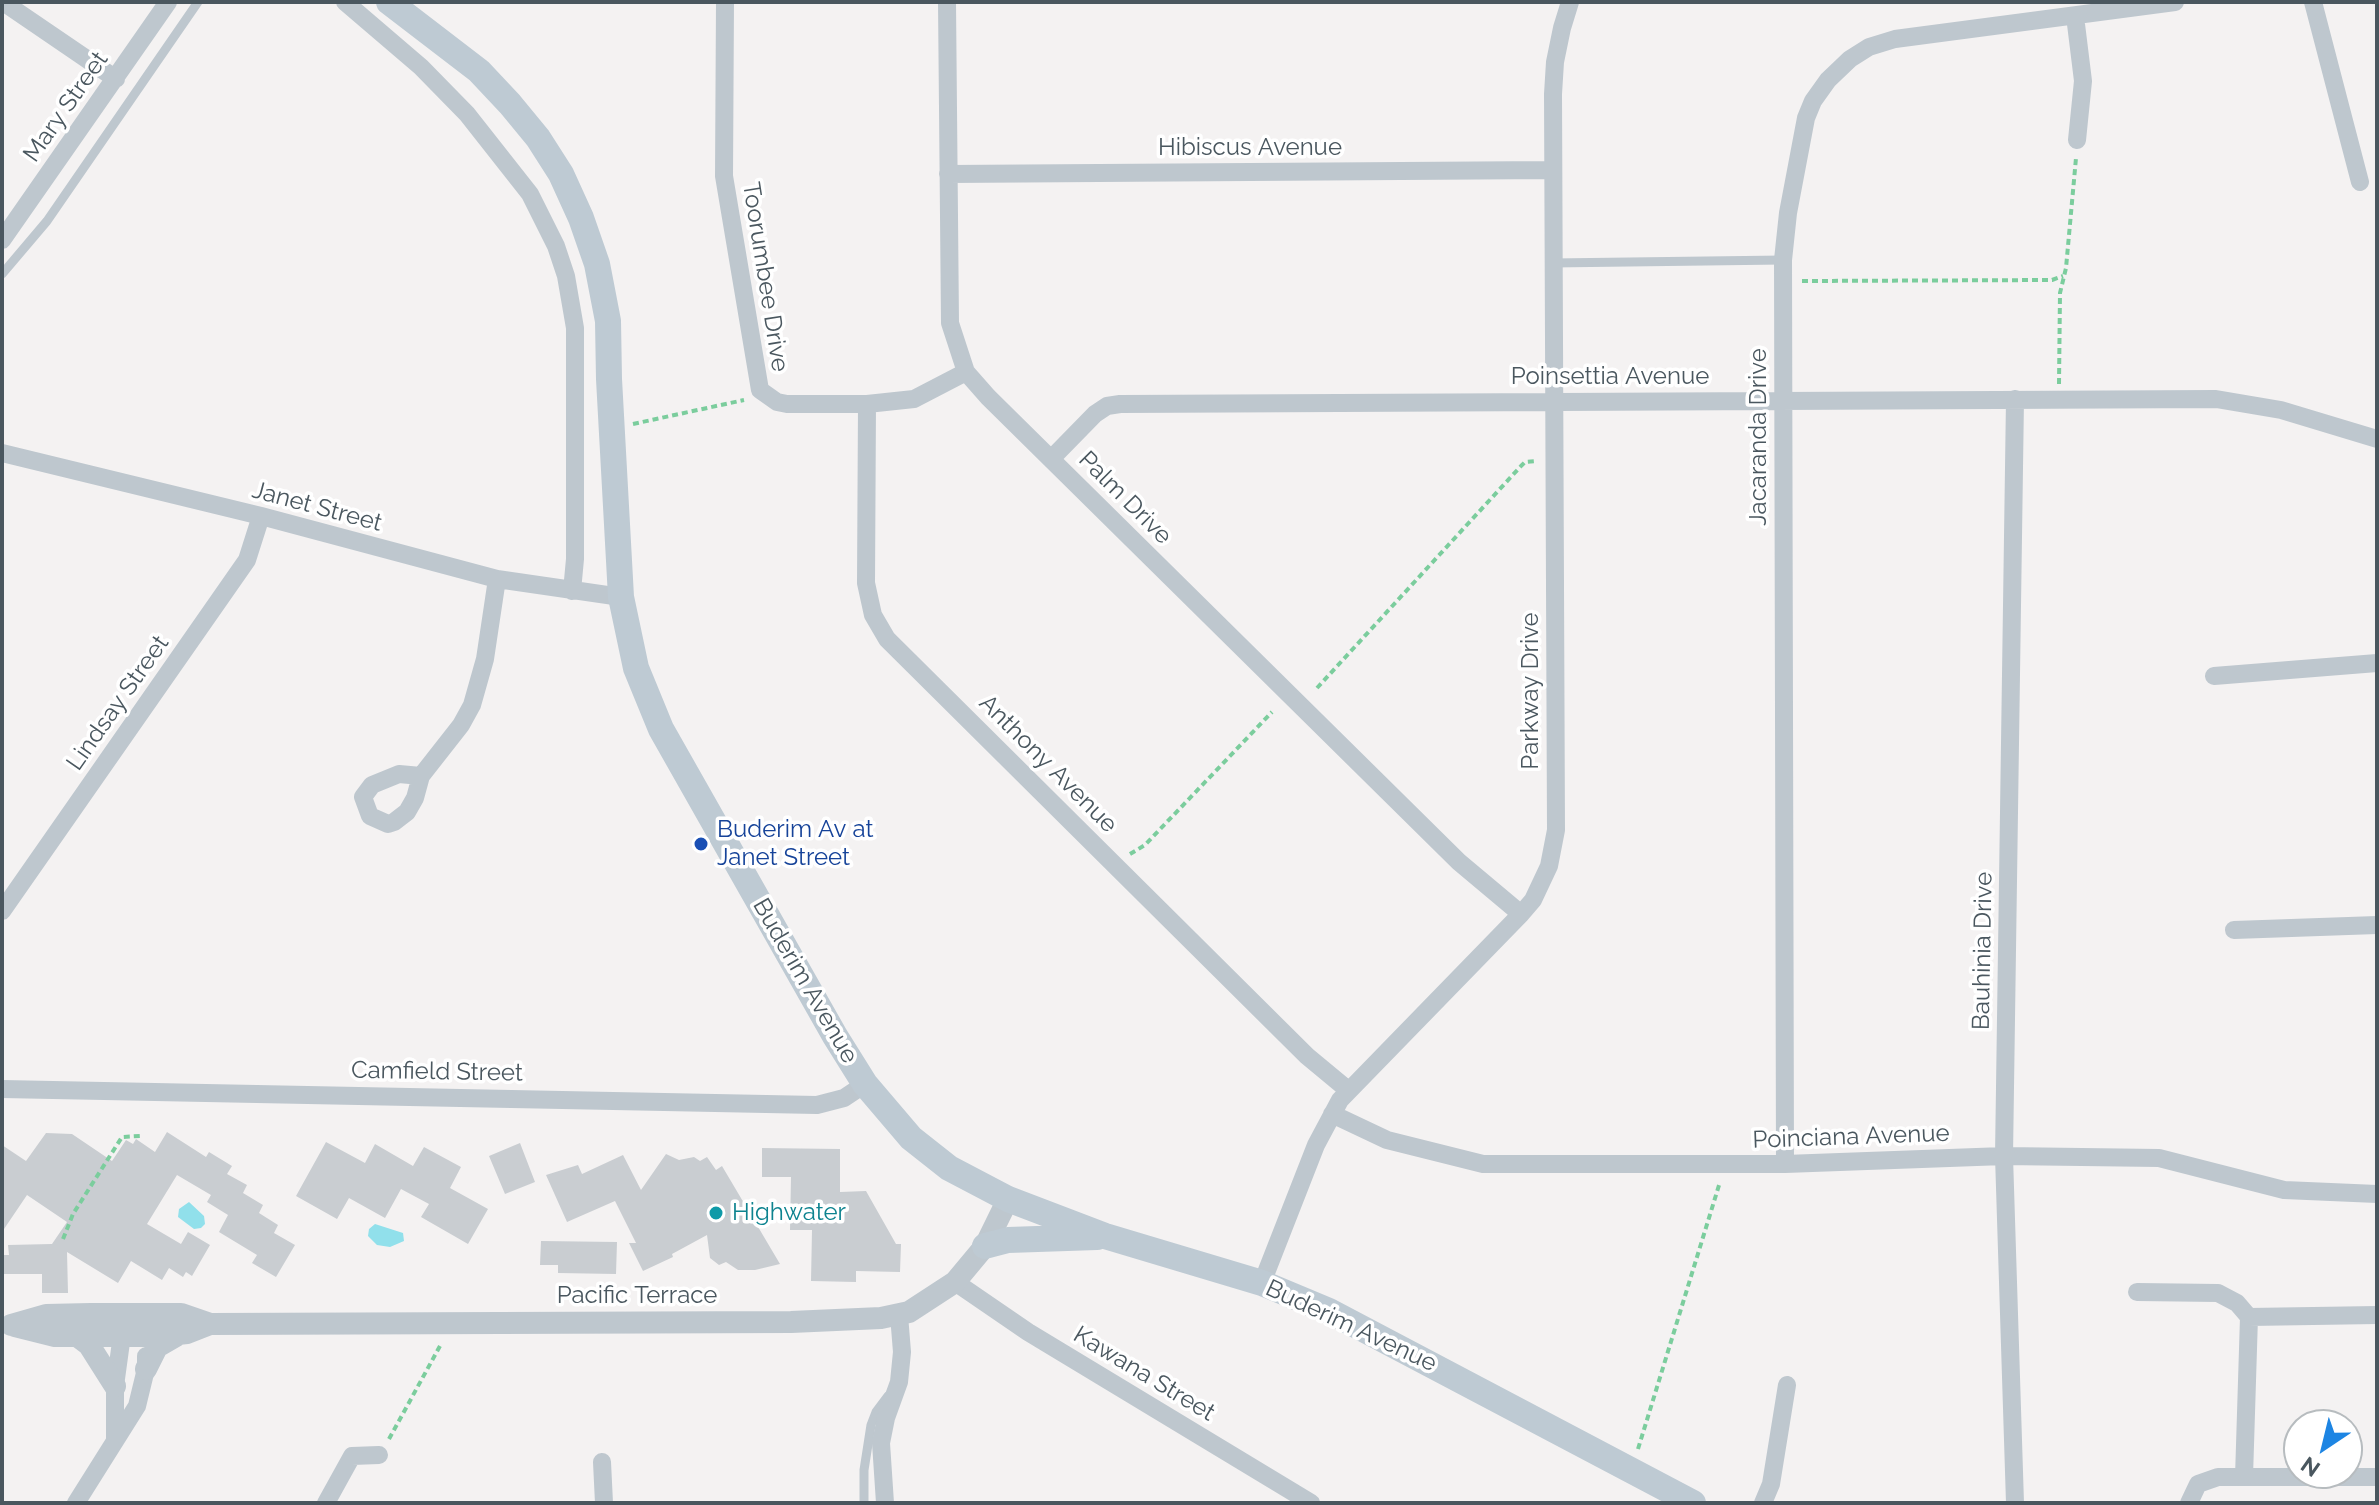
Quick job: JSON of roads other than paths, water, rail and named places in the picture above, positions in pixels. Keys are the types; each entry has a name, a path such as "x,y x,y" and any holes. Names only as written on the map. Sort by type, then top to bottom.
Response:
{"main road":[{"name":"Buderim Avenue","path":"389,2 479,71 538,138 561,174 597,264 608,321 621,597 636,668 661,729 835,1036 865,1084 911,1138 934,1158 968,1180 1008,1199 1105,1236 1262,1283 1329,1311 1693,1503"},
{"path":"985,1246 1008,1240 1105,1236"}],"street":[{"path":"3,2 116,79"},
{"name":"Mary Street","path":"2,240 168,2"},
{"path":"345,2 421,67 467,114 530,194 556,246 566,276 575,328 575,559 572,591"},
{"name":"Toorumbee Drive","path":"725,2 724,176 756,382 766,396 787,404 867,404 914,399 966,372"},
{"name":"Palm Drive","path":"947,2 950,323 966,372 1459,862 1521,914"},
{"name":"Parkway Drive","path":"1262,1283 1316,1145 1348,1090 1521,914 1543,882 1549,866 1556,830 1552,170 1555,62 1570,2"},
{"name":"Jacaranda Drive","path":"1785,1164 1783,260 1788,213 1806,118 1813,101 1828,80 1850,59 1869,47 1895,39 2175,2"},
{"path":"2313,2 2360,182"},
{"path":"2075,16 2083,81 2077,140"},
{"name":"Hibiscus Avenue","path":"948,174 1552,170"},
{"name":"Bauhinia Drive","path":"2015,399 2004,1156 2015,1503"},
{"name":"Poinsettia Avenue","path":"1051,459 1095,414 1113,405 2216,399 2281,410 2377,439"},
{"name":"Anthony Avenue","path":"867,404 866,583 873,615 887,639 1307,1056 1348,1090"},
{"name":"Janet Street","path":"2,453 261,516 497,579 621,597"},
{"name":"Lindsay Street","path":"2,911 247,560 261,516"},
{"path":"421,776 451,740 472,705 485,659 497,579"},
{"path":"2214,676 2377,663"},
{"path":"2234,930 2377,925"},
{"name":"Camfield Street","path":"2,1089 817,1105 844,1098 865,1084"},
{"name":"Poinciana Avenue","path":"1332,1114 1387,1140 1483,1164 1785,1164 2004,1156 2159,1158 2284,1190 2377,1194"},
{"name":"Pacific Terrace","path":"7,1325 55,1336 134,1336 181,1334 210,1324 791,1322 899,1315 917,1308 955,1282 985,1246 1008,1199"},
{"name":"Kawana Street","path":"955,1282 1028,1332 1311,1503"},
{"path":"2137,1292 2218,1293 2237,1303 2249,1317 2244,1477"},
{"path":"115,1440 115,1386 134,1336 135,1314"},
{"name":"Pacific Terrace","path":"7,1325 46,1315 135,1314 181,1314 210,1324"},
{"path":"885,1503 881,1443 899,1382 902,1352 899,1315"},
{"path":"2249,1317 2377,1315"},
{"path":"76,1503 137,1406 146,1369 157,1347 181,1334"},
{"path":"77,1336 89,1345 115,1386"},
{"path":"134,1336 146,1369"},
{"path":"1763,1503 1771,1484 1787,1385"},
{"path":"326,1503 352,1456 379,1455"},
{"path":"602,1462 604,1503"},
{"path":"2189,1503 2198,1484 2218,1477 2377,1477"}],"lane":[{"path":"2,274 47,221 198,2"},
{"path":"1552,263 1783,260"},
{"path":"864,1503 864,1470 871,1425 876,1412 899,1382"}],"water":[{"path":"189,1202 204,1216 205,1224 201,1228 194,1229 178,1217 179,1209"},
{"path":"375,1224 403,1233 404,1241 390,1247 377,1245 368,1236 369,1229"}],"place":[{"name":"Buderim Av at Janet Street","path":"701,844"},
{"name":"Highwater","path":"716,1213"}]}
